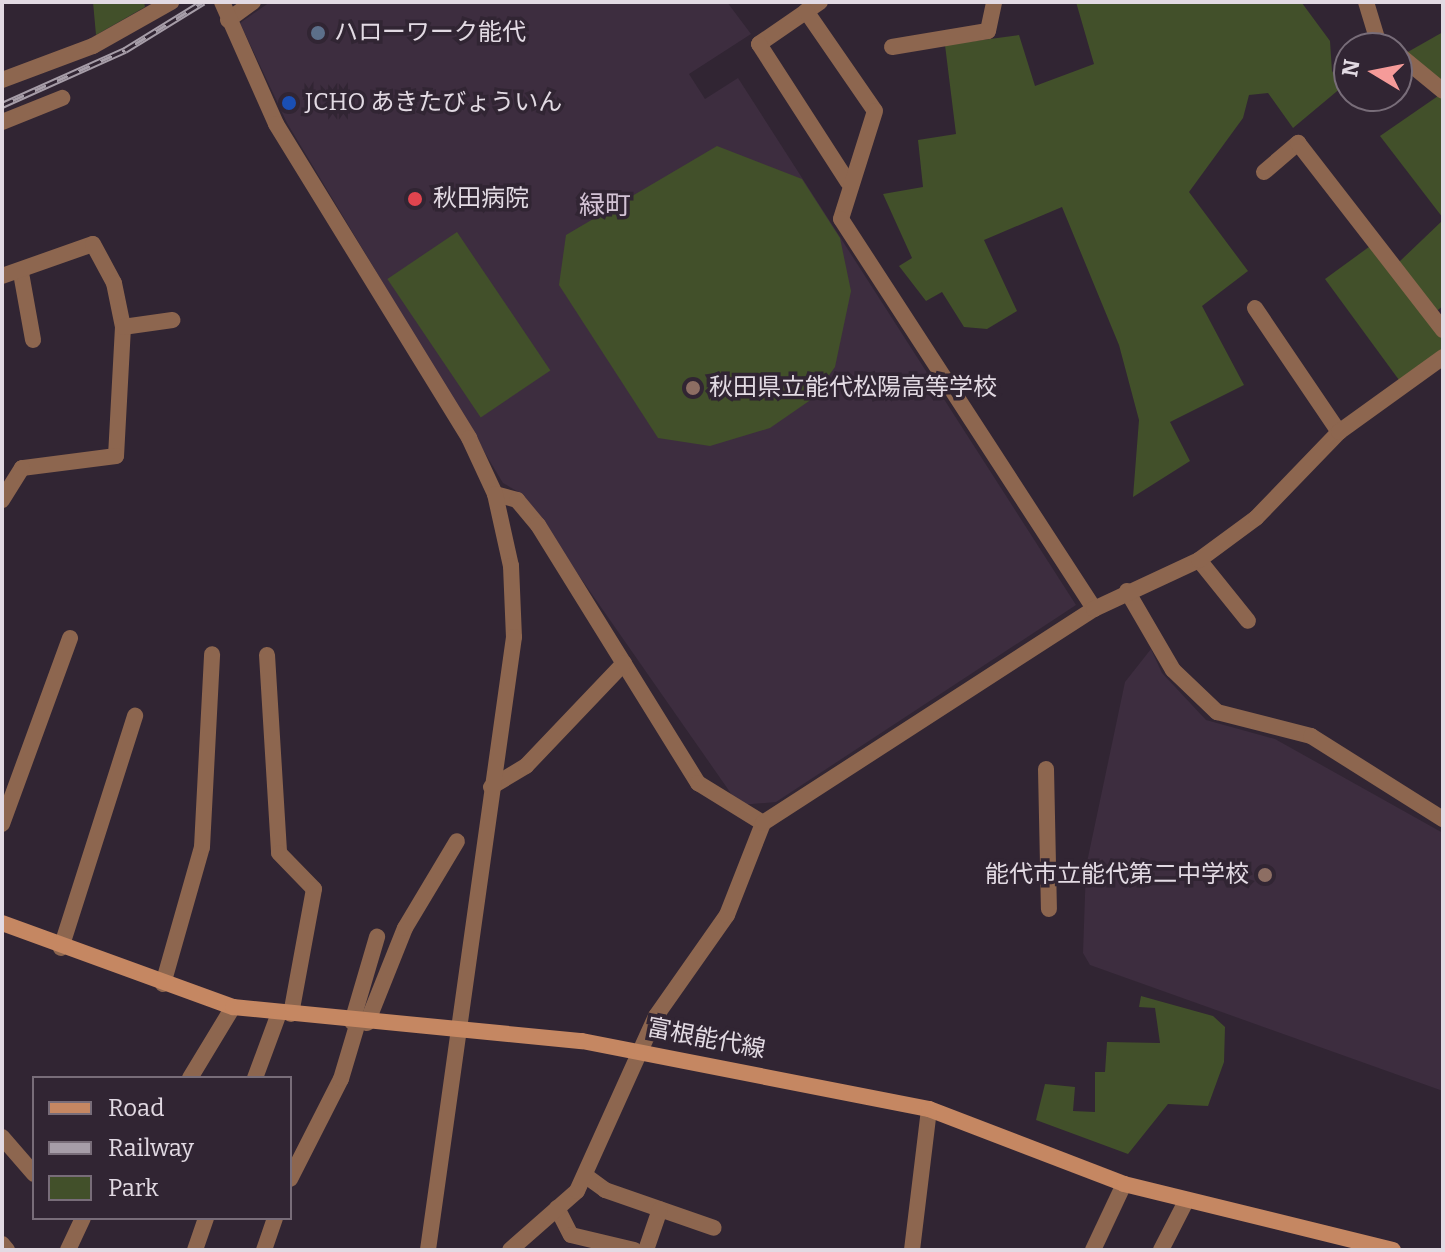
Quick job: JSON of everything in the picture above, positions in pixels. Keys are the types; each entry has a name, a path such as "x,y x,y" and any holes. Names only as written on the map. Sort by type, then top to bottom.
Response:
{"main road":[{"name":"富根能代線","path":"2,923 61,948 233,1007 641,1050 929,1109 1124,1184 1185,1203 1393,1250"}],"street":[{"path":"2,80 93,46 171,2"},
{"path":"222,2 276,124 469,438 495,494 511,566 514,637 428,1250"},
{"path":"228,20 253,2"},
{"path":"892,47 988,31 994,2"},
{"path":"1366,2 1375,32"},
{"path":"848,182 759,44 813,7 875,111 848,182 841,219 1094,609"},
{"path":"1413,66 1443,91"},
{"path":"2,122 62,98"},
{"path":"1264,172 1298,143 1443,330"},
{"path":"2,276 21,273 93,244 114,283 123,327 116,456 22,468 2,500"},
{"path":"21,273 33,340"},
{"path":"1255,308 1339,432"},
{"path":"123,327 173,320"},
{"path":"510,1250 557,1208 586,1176 641,1050 682,971 727,915 763,823 1094,609 1199,560 1256,518 1339,432 1443,357"},
{"path":"495,494 517,500 538,525 698,783 763,823"},
{"path":"1199,560 1248,621"},
{"path":"1127,591 1173,670 1217,712 1311,736 1443,819"},
{"path":"2,824 70,638"},
{"path":"163,984 202,847 212,654"},
{"path":"256,1076 285,1014 314,889 279,853 267,655"},
{"path":"491,787 526,766 624,663"},
{"path":"61,948 135,716"},
{"path":"1046,769 1049,909"},
{"path":"359,1022 405,928 457,841"},
{"path":"292,1175 341,1079 359,1022 377,937"},
{"path":"191,1076 233,1007"},
{"path":"912,1250 929,1109"},
{"path":"2,1137 32,1172"},
{"path":"586,1176 660,1209 714,1228"},
{"path":"1093,1250 1124,1184"},
{"path":"1161,1250 1185,1203"},
{"path":"557,1208 571,1235 634,1250"},
{"path":"646,1250 660,1209"},
{"path":"195,1250 205,1220"},
{"path":"264,1250 274,1220"},
{"path":"68,1250 78,1221"},
{"path":"2,1244 7,1250"}],"shaded area":[{"name":"秋田県立能代松陽高等学校","path":"270,2 727,2 751,34 689,74 705,99 738,78 1076,605 776,802 739,805 522,494 503,483 287,123 240,23"},
{"name":"能代市立能代第二中学校","path":"1151,649 1162,673 1206,720 1275,739 1443,833 1443,1091 1090,965 1083,953 1086,867 1125,682"}],"green space":[{"path":"93,2 144,2 145,7 96,35"},
{"path":"1076,2 1302,3 1330,41 1333,73 1333,95 1293,128 1268,93 1249,95 1243,118 1189,192 1248,271 1202,306 1244,385 1170,422 1190,461 1133,497 1139,420 1119,345 1062,207 984,240 1017,311 987,329 964,327 942,292 926,301 899,266 912,258 883,194 923,187 918,140 956,134 945,45 1019,35 1035,86 1094,64"},
{"path":"1443,32 1443,83 1413,59 1413,49"},
{"path":"1438,96 1443,99 1443,218 1380,136"},
{"path":"717,146 802,179 840,238 851,291 835,367 812,399 770,428 710,446 658,438 559,285 566,235"},
{"path":"1443,220 1443,306 1434,313 1398,263"},
{"path":"457,232 550,370 481,417 387,279"},
{"path":"1373,244 1443,339 1443,348 1399,380 1325,279"},
{"path":"1141,996 1213,1016 1225,1027 1224,1062 1208,1106 1168,1104 1128,1154 1036,1120 1045,1084 1075,1087 1073,1111 1095,1112 1095,1072 1105,1072 1107,1042 1160,1043 1155,1008 1139,1007"}],"railway":[{"path":"2,105 125,50 203,2"}],"place":[{"name":"ハローワーク能代","path":"318,33"},
{"name":"JCHO あきたびょういん","path":"289,103"},
{"name":"秋田病院","path":"415,199"},
{"name":"秋田県立能代松陽高等学校","path":"693,388"},
{"name":"能代市立能代第二中学校","path":"1265,875"}],"district":[{"name":"緑町","path":"605,206"}]}
